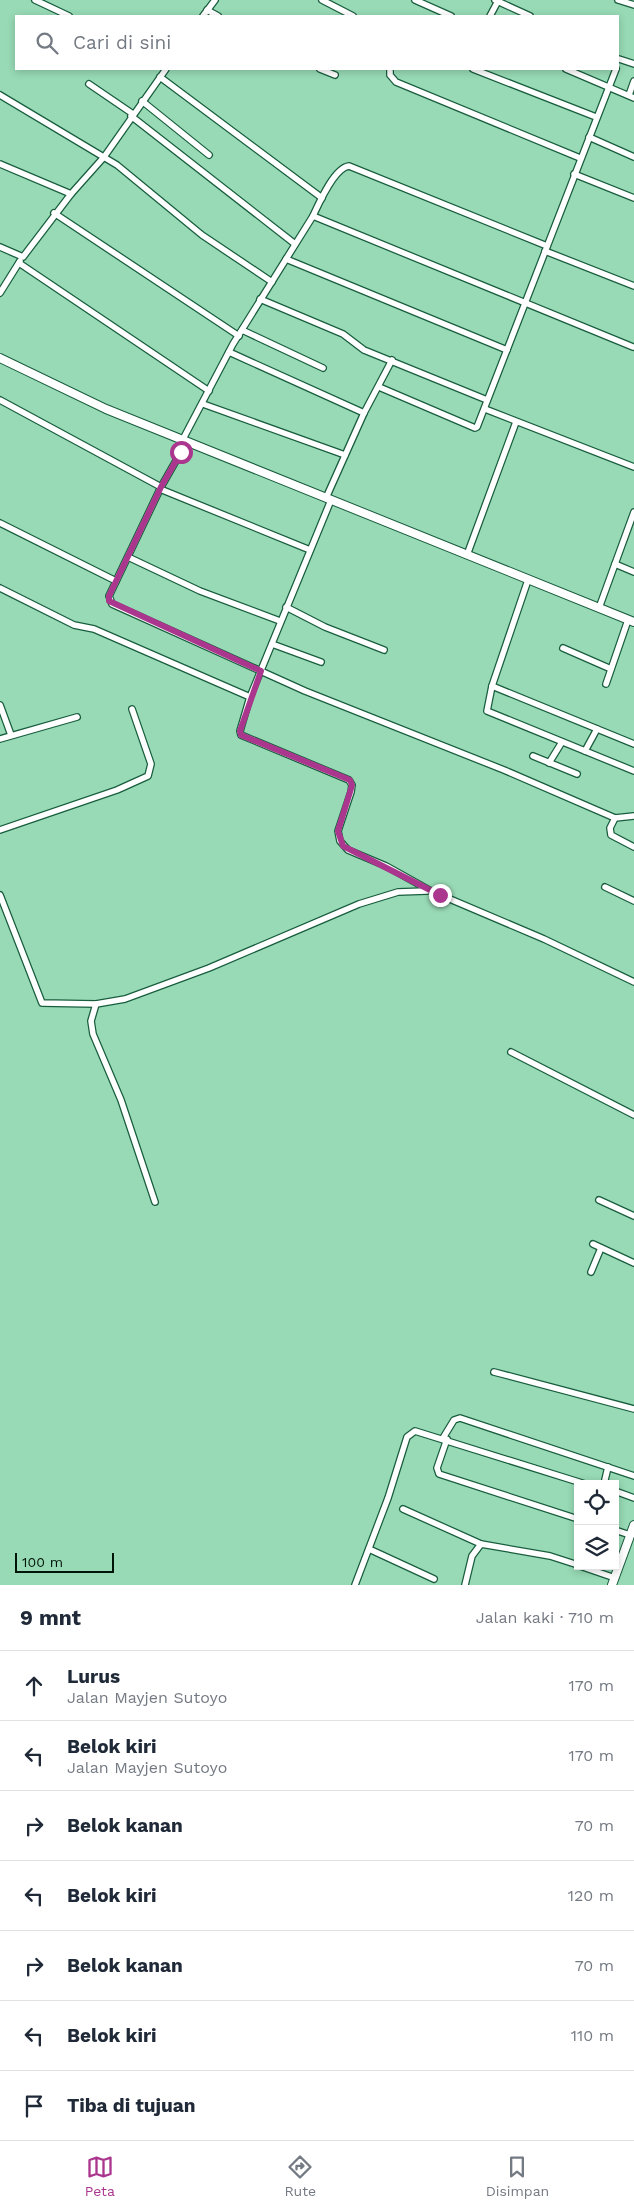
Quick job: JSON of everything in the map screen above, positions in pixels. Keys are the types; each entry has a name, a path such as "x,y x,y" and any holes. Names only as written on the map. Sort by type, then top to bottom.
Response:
{"street":[{"path":"35,0 67,15"},
{"path":"204,15 215,0"},
{"path":"322,0 334,3 352,15"},
{"path":"415,0 448,15"},
{"path":"618,0 634,6"},
{"path":"490,15 496,1 528,15"},
{"path":"208,10 216,15"},
{"path":"619,60 634,64"},
{"path":"0,293 54,213 104,157 165,70"},
{"path":"322,70 335,75"},
{"path":"390,70 390,75 396,82 580,158"},
{"path":"476,70 596,117"},
{"path":"568,70 631,97 634,82"},
{"path":"379,387 475,428 489,411 487,400 526,302 550,251 574,174 580,158 593,139 596,117 616,70"},
{"path":"160,77 322,198"},
{"path":"89,84 132,115 295,244"},
{"path":"0,95 104,157 137,181 202,235 272,282"},
{"path":"142,101 209,154"},
{"path":"593,139 634,158"},
{"path":"0,164 71,194"},
{"path":"634,286 348,166 342,168 229,352 184,441 181,452 160,488 109,596 112,604 305,691 504,770 615,818 634,816"},
{"path":"574,174 634,198"},
{"path":"54,213 238,336"},
{"path":"313,216 633,347"},
{"path":"0,247 23,257"},
{"path":"286,259 507,350"},
{"path":"19,263 209,391"},
{"path":"260,299 343,334 364,350 487,400"},
{"path":"242,330 323,368"},
{"path":"229,352 364,414"},
{"path":"0,358 74,396 631,621 606,684"},
{"path":"392,360 345,455 310,550 250,697 240,731 241,735 351,782 350,792 338,831 343,846 431,891 544,939 634,982"},
{"path":"0,400 160,488 310,550"},
{"path":"203,404 345,455"},
{"path":"489,411 634,467"},
{"path":"467,555 516,422"},
{"path":"599,608 634,512"},
{"path":"0,523 116,581"},
{"path":"128,557 200,591 280,621"},
{"path":"615,564 634,572"},
{"path":"528,580 486,707 490,713 634,771"},
{"path":"0,588 74,625 94,628 250,697"},
{"path":"286,607 325,627 384,650"},
{"path":"272,644 320,662"},
{"path":"563,648 611,669"},
{"path":"492,686 634,744"},
{"path":"0,705 11,735"},
{"path":"0,830 144,780 148,776 151,764 132,709"},
{"path":"0,739 76,717"},
{"path":"585,751 597,728"},
{"path":"549,763 562,742"},
{"path":"533,756 577,774"},
{"path":"615,818 610,828 610,835 634,847"},
{"path":"605,887 634,901"},
{"path":"0,895 42,1004 96,1004 125,999 209,968 359,904 398,892 431,891"},
{"path":"96,1004 92,1021 93,1034 120,1100 155,1202"},
{"path":"511,1052 634,1115"},
{"path":"598,1200 634,1216"},
{"path":"594,1244 634,1263"},
{"path":"591,1272 601,1248"},
{"path":"494,1372 634,1409"},
{"path":"574,1518 439,1474 437,1468 445,1439 454,1420 460,1418 634,1476"},
{"path":"355,1585 408,1434 415,1431 445,1439 574,1480"},
{"path":"605,1480 608,1467"},
{"path":"619,1492 634,1498"},
{"path":"404,1509 481,1544 550,1556 574,1564"},
{"path":"588,1570 613,1582 634,1525"},
{"path":"619,1531 630,1535"},
{"path":"465,1585 472,1556 481,1544"},
{"path":"369,1549 434,1579"}],"route":[{"path":"181,452 161,487 109,596 109,601 118,607 261,671 250,697 240,731 241,735 350,780 352,785 338,831 343,846 357,855 386,866 440,895"}]}
